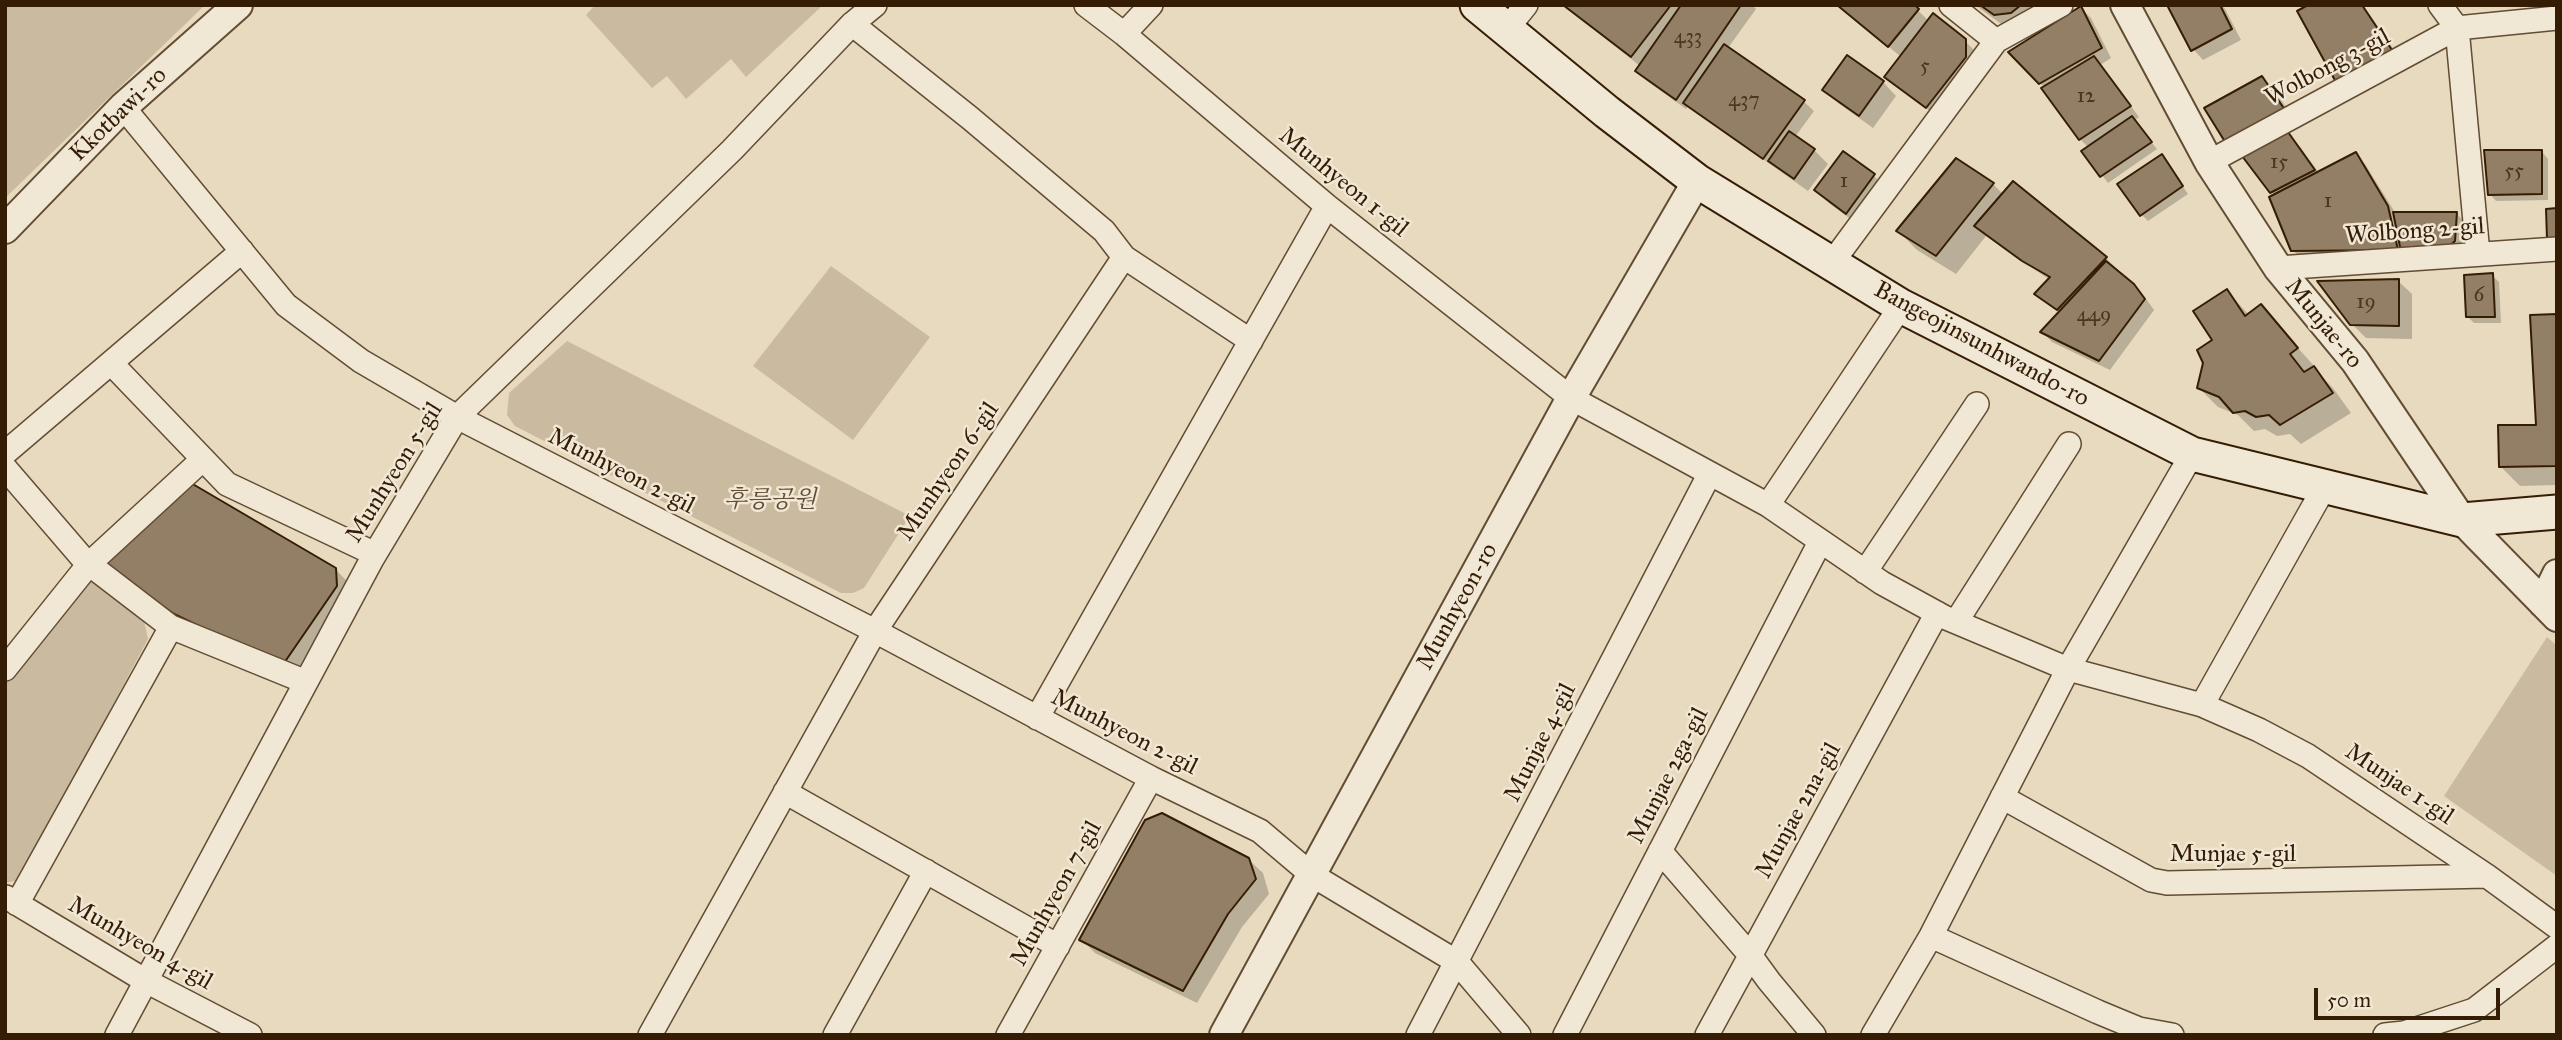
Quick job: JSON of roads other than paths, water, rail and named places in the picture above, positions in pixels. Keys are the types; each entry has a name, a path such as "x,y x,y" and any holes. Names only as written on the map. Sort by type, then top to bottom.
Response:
{"main road":[{"name":"Bangeojinsunhwando-ro","path":"1477,5 1516,18 1697,181 1901,306 2192,454 2462,520 2557,512"}],"street":[{"name":"Kkotbawi-ro","path":"5,229 123,107 238,5"},
{"name":"Munhyeon 5-gil","path":"117,1035 374,554 457,417 733,150 852,24 875,5"},
{"name":"Munhyeon 1-gil","path":"1086,5 1327,206 1571,398"},
{"path":"1124,34 1151,5"},
{"path":"1951,5 1996,41"},
{"path":"1831,264 1996,41 2061,5"},
{"name":"Munjae-ro","path":"2124,5 2209,162 2278,268 2355,361 2462,520 2550,610"},
{"path":"2440,5 2457,28 2478,254"},
{"name":"Wolbong 3-gil","path":"2209,162 2457,28 2557,18"},
{"path":"852,24 970,118 1104,231 1124,257 1251,341"},
{"name":"Munhyeon 2-gil","path":"123,107 286,305 361,360 457,417 875,631 1151,778 1260,831 1312,875 1457,962 1519,1035"},
{"name":"Munhyeon-ro","path":"1224,1035 1571,398 1697,181"},
{"path":"1037,718 1327,206"},
{"name":"Wolbong 2-gil","path":"2278,268 2557,249"},
{"path":"5,453 242,251"},
{"name":"Munhyeon 6-gil","path":"650,1035 875,631 1124,257"},
{"path":"1768,505 1901,306"},
{"path":"111,363 227,484 374,554"},
{"name":"Munjae 1-gil","path":"1571,398 1768,505 1865,572 1947,618 2068,668 2202,705 2259,730 2308,756 2487,876 2557,927"},
{"path":"1865,572 1977,404"},
{"path":"1947,618 2069,444"},
{"path":"1873,1035 1931,936 2068,668 2192,454"},
{"path":"5,669 89,564 202,460"},
{"path":"5,468 89,564 171,627 306,682"},
{"name":"Munjae 4-gil","path":"1418,1035 1709,475"},
{"path":"2202,705 2325,486"},
{"name":"Munjae 2ga-gil","path":"1565,1035 1820,542"},
{"path":"2550,610 2557,573"},
{"name":"Munjae 2na-gil","path":"1707,1035 1750,956 1947,618"},
{"path":"11,900 171,627"},
{"name":"Munhyeon 7-gil","path":"1008,1035 1151,778"},
{"path":"785,792 1058,946"},
{"name":"Munjae 5-gil","path":"2002,797 2151,880 2168,883 2487,876"},
{"path":"1660,851 1814,1035"},
{"path":"835,1035 926,871"},
{"name":"Munhyeon 4-gil","path":"11,900 146,981 250,1035"},
{"path":"1931,936 2098,1012 2139,1028 2172,1035"},
{"path":"2385,1035 2404,1033 2474,1010 2557,946"}],"park label":[{"name":"후릉공원","path":"770,501"}]}
